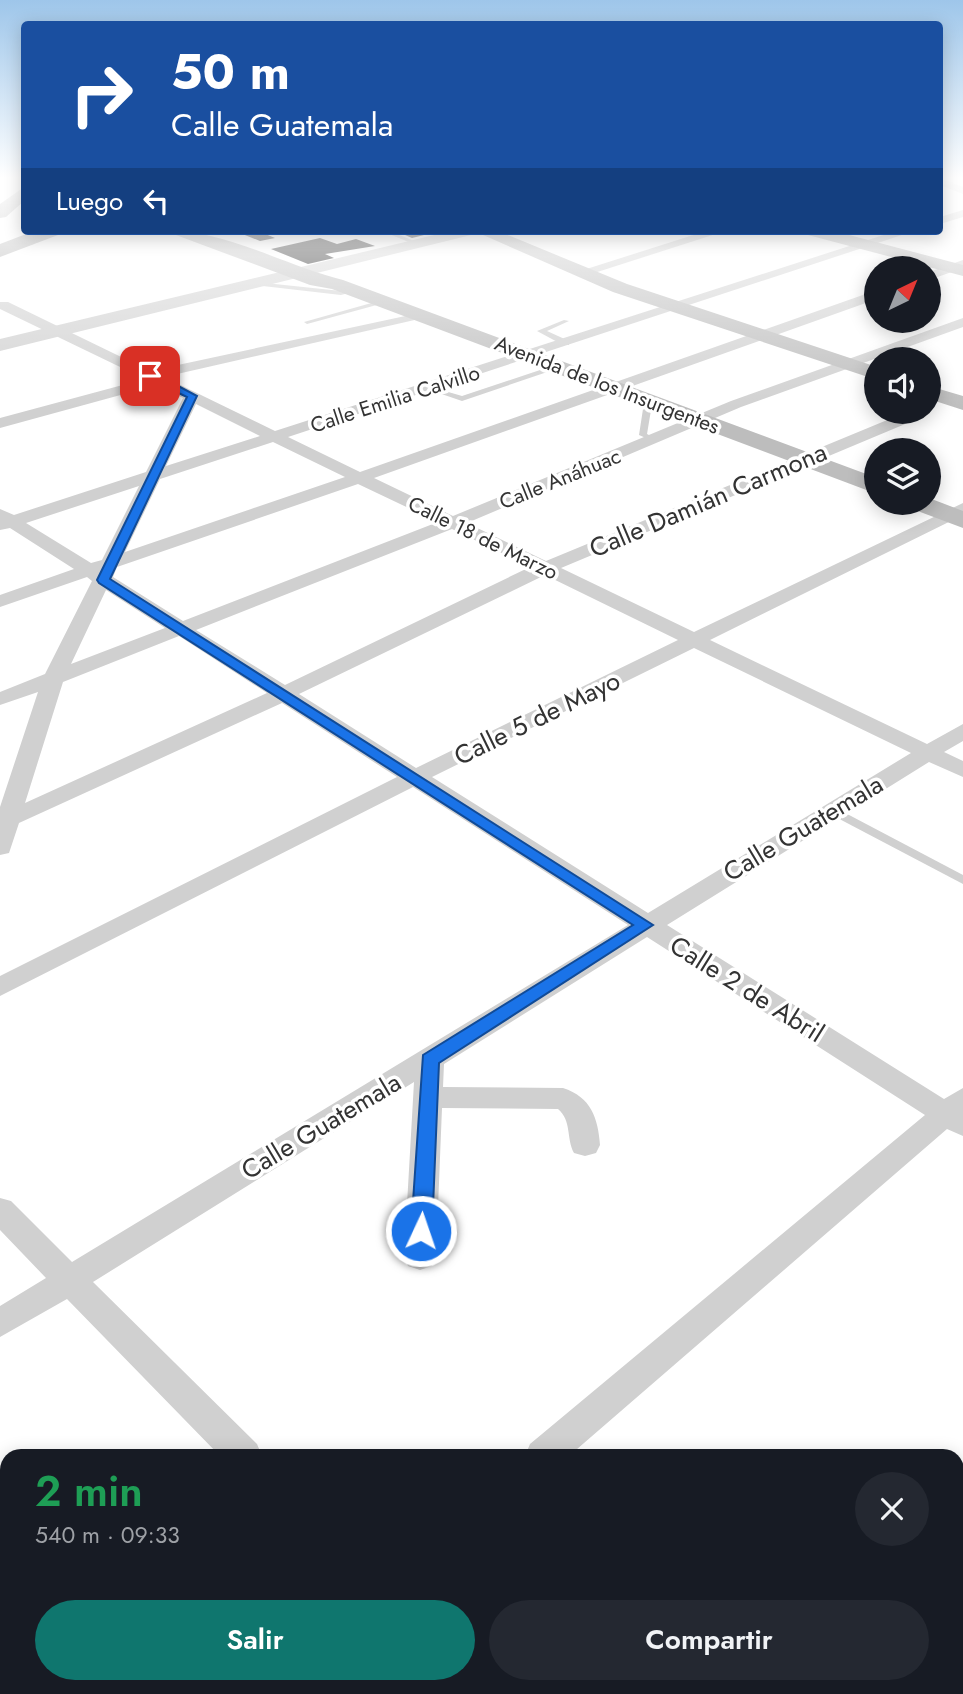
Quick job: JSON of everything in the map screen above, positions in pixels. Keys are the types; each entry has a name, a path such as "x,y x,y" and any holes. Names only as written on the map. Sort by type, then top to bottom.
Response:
{"main road":[{"name":"Avenida de los Insurgentes","path":"253,255 864,482"},
{"name":"Avenida de los Insurgentes","path":"262,255 303,272"},
{"path":"542,255 676,307 864,370"},
{"path":"907,255 959,268"},
{"path":"941,394 960,399"},
{"path":"941,509 958,514"}],"street":[{"path":"0,345 373,255"},
{"path":"583,272 639,255"},
{"name":"Calle Emilia Calvillo","path":"4,520 279,437 835,255"},
{"path":"942,273 959,268"},
{"path":"0,601 101,570 864,299"},
{"name":"Calle 18 de Marzo","path":"3,305 963,770"},
{"path":"0,423 155,378 419,315"},
{"name":"Calle Anáhuac","path":"0,699 183,630 452,523 700,420 963,322"},
{"path":"0,848 4,821 53,679 101,570 192,396"},
{"path":"941,405 960,399"},
{"name":"Calle Damián Carmona","path":"4,821 283,694 544,568 892,424"},
{"name":"Calle 5 de Mayo","path":"0,987 413,778 958,514"},
{"name":"Calle 2 de Abril","path":"4,520 101,570 183,630 413,778 645,925 957,1113"},
{"name":"Calle Guatemala","path":"0,1323 963,731"},
{"path":"420,1257 429,1060"},
{"path":"428,1097 563,1099 573,1103 582,1113 585,1145"},
{"path":"551,1449 957,1113"},
{"path":"0,1210 237,1449"}],"lane":[{"path":"256,284 329,292 344,287"},
{"path":"307,322 382,302"},
{"path":"566,321 541,331 566,343"},
{"path":"428,388 462,399 558,367"},
{"path":"655,440 643,435 647,409 659,405"},
{"path":"832,810 963,880"}],"building":[{"path":"286,255 327,255 334,258 308,264"}],"route":[{"path":"150,376 192,396 103,580 645,925 429,1060 421,1231"}]}
